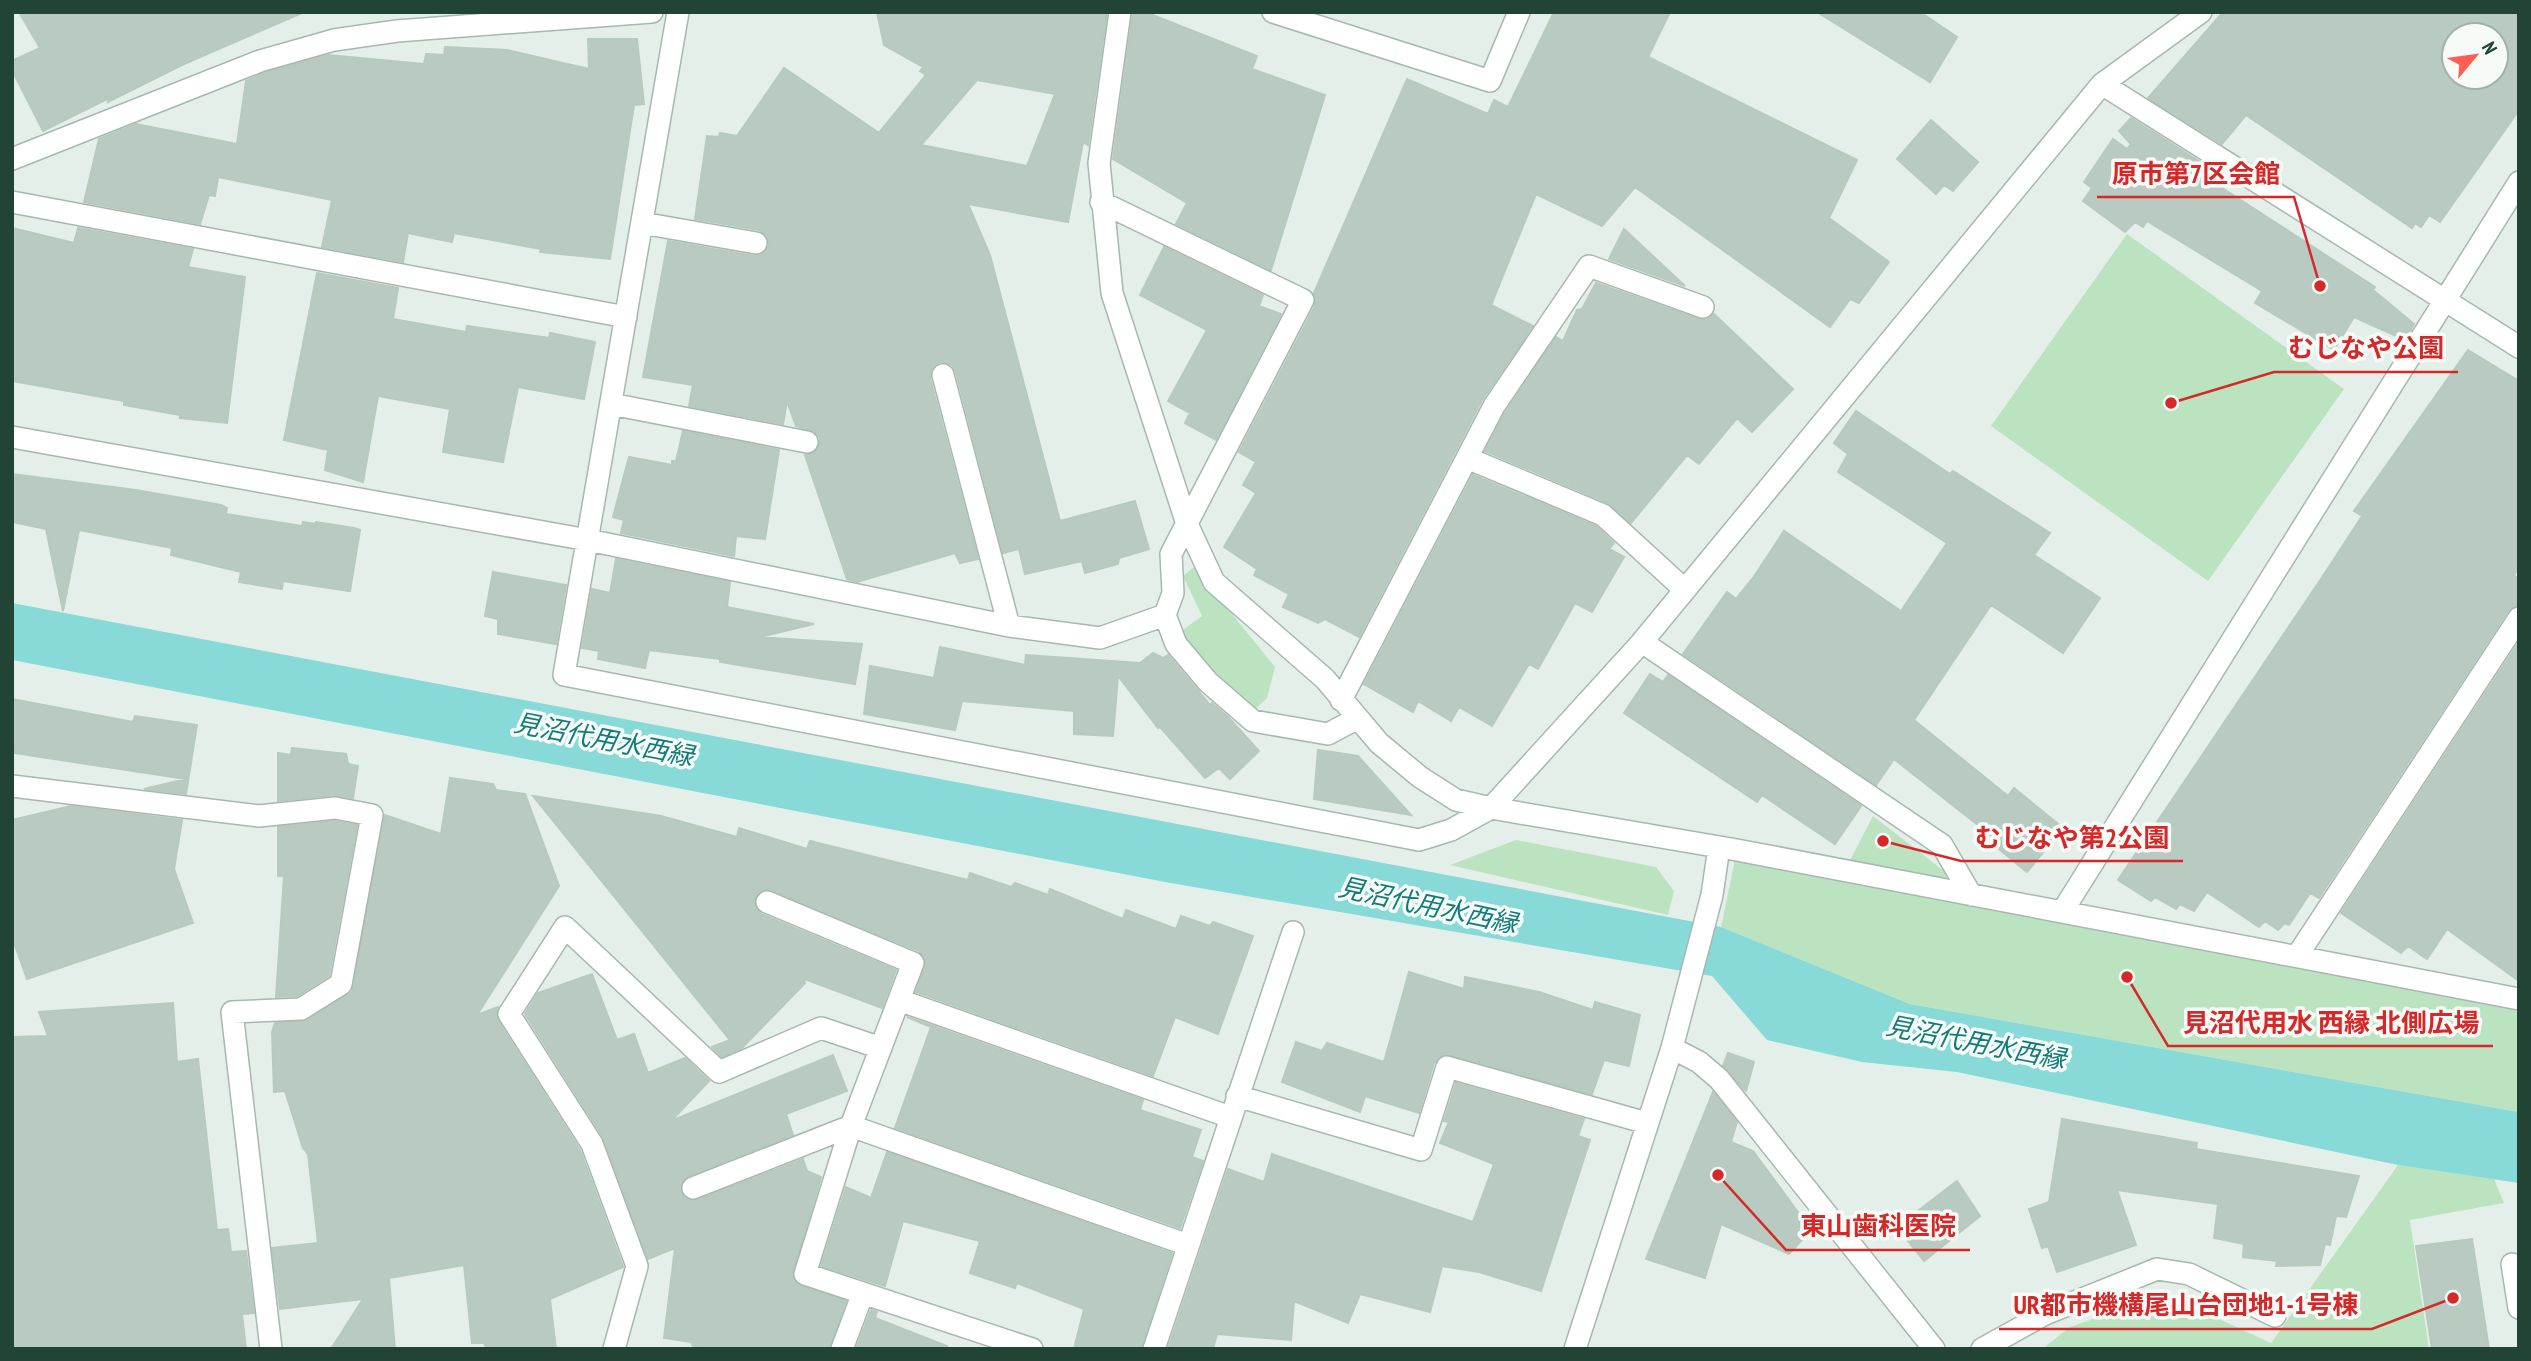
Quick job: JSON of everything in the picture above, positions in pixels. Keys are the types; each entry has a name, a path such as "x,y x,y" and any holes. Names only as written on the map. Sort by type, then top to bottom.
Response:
{"street":[{"path":"12,159 260,61 334,40 397,32 652,12"},
{"path":"678,12 564,676 1419,840 1451,830 1491,808 1642,642 2102,84 2202,12"},
{"path":"1120,12 1099,163 1112,293 1187,524 1214,582 1325,679 1356,719 1420,777 1456,800 1491,808 1719,847 2519,999"},
{"path":"1273,12 1490,81 1519,12"},
{"path":"2102,84 2519,347"},
{"path":"2062,912 2518,186"},
{"path":"12,202 626,317"},
{"path":"1101,202 1303,299 1171,554 1173,593 1165,615 1176,644 1208,682 1253,721 1328,734 1356,719"},
{"path":"642,223 756,243"},
{"path":"1341,700 1494,406 1589,266 1703,307"},
{"path":"943,375 1009,626"},
{"path":"611,404 807,442"},
{"path":"12,437 588,540 1009,626 1100,638 1165,615"},
{"path":"1466,458 1603,514 1685,590"},
{"path":"2297,956 2519,618"},
{"path":"1642,642 1942,845 1971,895"},
{"path":"12,786 259,816 335,808 372,815 341,984 301,1009 232,1012 271,1349"},
{"path":"1575,1349 1672,1048 1712,895 1719,847"},
{"path":"767,902 912,963 851,1126 805,1274 1032,1349"},
{"path":"616,1343 637,1266 592,1144 509,1014 565,927 719,1072 821,1028 881,1048"},
{"path":"1154,1349 1293,932"},
{"path":"899,1000 1230,1117"},
{"path":"1672,1048 1699,1062 1719,1079 1934,1349"},
{"path":"1237,1096 1421,1150 1447,1067 1647,1123"},
{"path":"693,1188 851,1126 1188,1245"},
{"path":"2512,1264 2519,1308"},
{"path":"1982,1349 2045,1314 2157,1269 2189,1275 2275,1317"},
{"path":"842,1349 863,1293"}],"green space":[{"path":"2127,234 2344,389 2208,581 1991,426"},
{"path":"1194,567 1275,667 1267,698 1251,713 1180,632 1202,616 1183,576"},
{"path":"1873,816 1948,874 1940,885 1847,866"},
{"path":"1516,840 1656,867 1674,891 1668,915 1450,865"},
{"path":"1737,850 2519,999 2519,1112 1910,1004 1721,927"},
{"path":"2398,1165 2494,1179 2504,1203 2410,1220 2429,1349 2042,1349 2070,1327 2165,1294 2271,1343"}],"water":[{"path":"12,603 1721,927 1910,1004 2519,1112 2519,1183 2398,1165 1957,1072 1862,1062 1767,1040 1712,976 1165,882 12,660"}],"building":[{"path":"19,12 304,12 184,64 108,102 109,98 43,131 12,70 12,61 40,48"},
{"path":"877,12 1107,12 1088,145 1083,142 1068,222 968,204 990,255 1060,521 1135,501 1149,549 1119,558 1118,564 1085,573 1082,561 1025,574 1019,549 1003,553 956,372 952,365 940,362 933,366 930,378 978,559 960,563 955,553 857,582 847,579 805,455 816,451 820,438 815,432 796,426 787,401 783,424 689,406 693,385 643,377 668,241 754,256 761,255 769,246 768,238 759,230 695,219 707,136 719,137 720,133 737,136 784,68 879,133 926,75 920,71 923,67 884,45","holes":["977,80 1055,94 1027,166 921,145"]},
{"path":"1133,12 1145,12 1257,56 1252,69 1325,95 1271,270 1176,224 1187,203 1113,159"},
{"path":"1554,12 1670,12 1648,57 1857,160 1829,218 1889,262 1859,303 1850,299 1830,327 1635,187 1602,226 1536,194 1491,305 1533,326 1482,400 1359,637 1325,619 1318,623 1283,607 1289,594 1254,575 1257,569 1224,547 1256,493 1243,485 1256,462 1239,452 1315,306 1314,293 1407,79 1488,114 1494,100 1508,107"},
{"path":"1817,12 1920,12 1957,37 1930,82"},
{"path":"2223,12 2519,12 2519,110 2440,222 2429,215 2421,227 2415,223 2412,228 2246,115 2222,144 2148,98"},
{"path":"588,39 637,39 644,104 634,105 610,259 540,252 541,249 454,233 452,242 408,233 403,262 322,247 332,200 218,177 215,196 209,195 200,224 84,202 99,139 136,124 237,144 246,81 264,73 328,55 424,64 426,54 444,55 445,47 507,50 589,69"},
{"path":"2131,118 2205,165 2199,173 2375,287 2373,290 2414,324 2405,340 2354,317 2334,350 2255,303 2262,291 2147,221 2143,227 2135,222 2125,232 2083,201 2092,188 2084,182 2113,139 2127,149 2131,144 2119,131"},
{"path":"1931,120 1978,162 1953,191 1944,185 1936,194 1897,159"},
{"path":"12,228 74,243 78,228 193,249 188,267 245,277 227,423 180,418 180,415 124,405 124,401 12,381"},
{"path":"1624,229 1685,286 1609,259"},
{"path":"1164,247 1263,295 1259,306 1281,314 1216,440 1185,423 1190,413 1168,401 1207,330 1140,295"},
{"path":"317,273 398,288 393,319 466,332 467,326 549,338 550,333 595,342 584,399 518,387 503,462 443,452 450,409 378,396 363,482 325,470 328,450 284,440"},
{"path":"1596,283 1699,319 1706,320 1714,314 1793,389 1752,432 1737,418 1699,464 1687,455 1631,523 1608,503 1485,451 1505,413 1556,337 1563,341 1577,310 1582,309"},
{"path":"2468,350 2519,381 2519,567 2514,575 2519,581 2519,605 2508,611 2319,898 2310,893 2289,925 2285,923 2278,930 2265,921 2259,927 2207,892 2194,911 2180,904 2176,909 2155,897 2151,901 2118,880 2362,516 2354,511"},
{"path":"1856,411 1950,474 1953,471 2050,533 2034,555 2100,598 2063,653 1991,605 1914,720 2008,796 2014,788 2063,828 2027,872 1999,849 2002,844 1894,759 1876,785 1683,654 1727,592 1736,599 1784,531 1901,611 1947,543 1838,472 1848,454 1834,443"},
{"path":"683,431 779,450 765,539 736,536 734,556 621,533 624,520 613,517 629,457 672,465 672,461 676,461"},
{"path":"12,474 136,490 221,505 227,508 226,514 302,526 303,522 316,522 360,530 350,591 283,581 282,589 239,582 241,572 171,555 172,548 79,530 63,611 46,529 12,522"},
{"path":"1473,475 1596,526 1614,543 1609,549 1624,557 1592,612 1575,603 1538,669 1529,664 1492,726 1459,707 1451,721 1418,701 1413,712 1364,684"},
{"path":"616,559 730,582 727,607 814,624 760,637 862,644 855,684 720,662 720,659 649,650 645,668 598,659 599,651 582,648 592,589 610,593"},
{"path":"493,572 566,585 556,644 498,634 498,619 485,616"},
{"path":"2519,642 2519,981 2447,929 2427,959 2408,946 2401,953 2341,913"},
{"path":"940,647 1025,665 1026,655 1140,663 1153,653 1163,658 1168,655 1210,705 1212,703 1228,717 1259,751 1230,779 1219,768 1205,778 1160,727 1158,728 1118,676 1113,736 1074,734 1074,711 962,701 955,730 864,714 870,666 934,678"},
{"path":"1650,674 1663,682 1668,675 1861,806 1835,844 1762,795 1757,802 1624,713"},
{"path":"12,699 133,722 135,716 197,725 186,794 144,789 186,779 14,753"},
{"path":"292,748 346,754 348,764 358,766 353,798 334,795 278,801 278,753 291,755"},
{"path":"1318,750 1358,756 1411,815 1314,799"},
{"path":"450,778 493,784 496,790 525,794 559,886 477,1015 498,1007 498,1021 580,1150 623,1267 550,1299 556,1349 487,1349 484,1343 472,1343 464,1265 389,1278 395,1349 331,1349 363,1299 280,1309 272,1248 318,1243 308,1154 303,1148 285,1091 274,1092 272,1032 275,1023 307,1020 352,992 385,815 441,834"},
{"path":"533,796 661,816 737,837 739,828 807,849 810,841 968,880 970,873 1011,887 1015,883 1048,895 1050,889 1123,919 1126,910 1176,929 1181,916 1210,926 1213,922 1253,936 1218,1034 1175,1017 1153,1076 916,992 926,962 919,951 765,889 755,898 756,909 761,914 896,970 882,1008 802,978 805,983 742,1048 722,1057 712,1047 730,1040"},
{"path":"71,806 182,820 174,869 193,923 27,979 12,937 12,820"},
{"path":"334,821 357,825 329,976 297,996 276,997 284,876 278,876 278,827"},
{"path":"1409,972 1464,989 1465,977 1539,992 1593,1010 1595,1002 1640,1015 1629,1066 1604,1060 1592,1094 1445,1054 1434,1063 1419,1113 1365,1096 1360,1112 1282,1082 1296,1042 1322,1051 1327,1043 1384,1062"},
{"path":"592,974 617,1040 634,1034 648,1073 685,1058 709,1081 671,1121 833,1055 847,1091 786,1114 793,1135 688,1176 680,1187 684,1198 697,1200 803,1159 807,1171 821,1177 792,1276 801,1286 846,1301 829,1349 709,1349 693,1346 691,1342 664,1338 675,1248 648,1259 603,1137 525,1014 538,993"},
{"path":"173,1003 177,1062 198,1059 217,1230 228,1229 231,1252 246,1251 254,1313 242,1314 246,1349 12,1349 12,1037 48,1036 39,1012"},
{"path":"907,1017 1143,1100 1140,1110 1201,1130 1192,1157 1203,1161 1180,1228 895,1128 931,1027"},
{"path":"1728,1053 1754,1062 1746,1091 1723,1066"},
{"path":"1456,1083 1584,1119 1578,1136 1590,1140 1541,1291 1479,1272 1442,1266 1430,1312 1360,1294 1348,1323 1294,1301 1291,1340 1217,1334 1213,1349 1168,1349 1228,1169 1264,1182 1272,1154 1473,1222 1494,1164 1440,1143 1449,1122 1444,1121"},
{"path":"1713,1092 1737,1122 1731,1142 1753,1151 1811,1230 1789,1254 1721,1224 1705,1278 1646,1259"},
{"path":"2062,1119 2197,1143 2196,1149 2359,1176 2346,1217 2336,1216 2330,1245 2325,1244 2320,1265 2276,1266 2277,1261 2243,1257 2244,1244 2214,1238 2218,1204 2117,1190 2136,1245 2057,1272 2048,1246 2042,1248 2029,1209 2049,1202"},
{"path":"887,1152 1172,1253 1141,1349 1074,1349 1084,1309 1017,1283 1015,1288 970,1273 980,1241 903,1221 885,1286 821,1266 846,1187 871,1198"},
{"path":"1957,1181 1980,1216 1924,1261 1897,1227"},
{"path":"2472,1239 2489,1349 2432,1349 2416,1246"},
{"path":"871,1310 877,1312 875,1318 947,1346 946,1349 856,1349"}],"place":[{"name":"原市第7区会館","path":"2320,286"},
{"name":"むじなや公園","path":"2171,403"},
{"name":"むじなや第2公園","path":"1883,841"},
{"name":"見沼代用水 西縁 北側広場","path":"2127,977"},
{"name":"東山歯科医院","path":"1718,1175"},
{"name":"UR都市機構尾山台団地1-1号棟","path":"2453,1298"}],"water label":[{"name":"見沼代用水西緑","path":"604,739"},
{"name":"見沼代用水西縁","path":"1428,905"},
{"name":"見沼代用水西縁","path":"1976,1042"}]}
